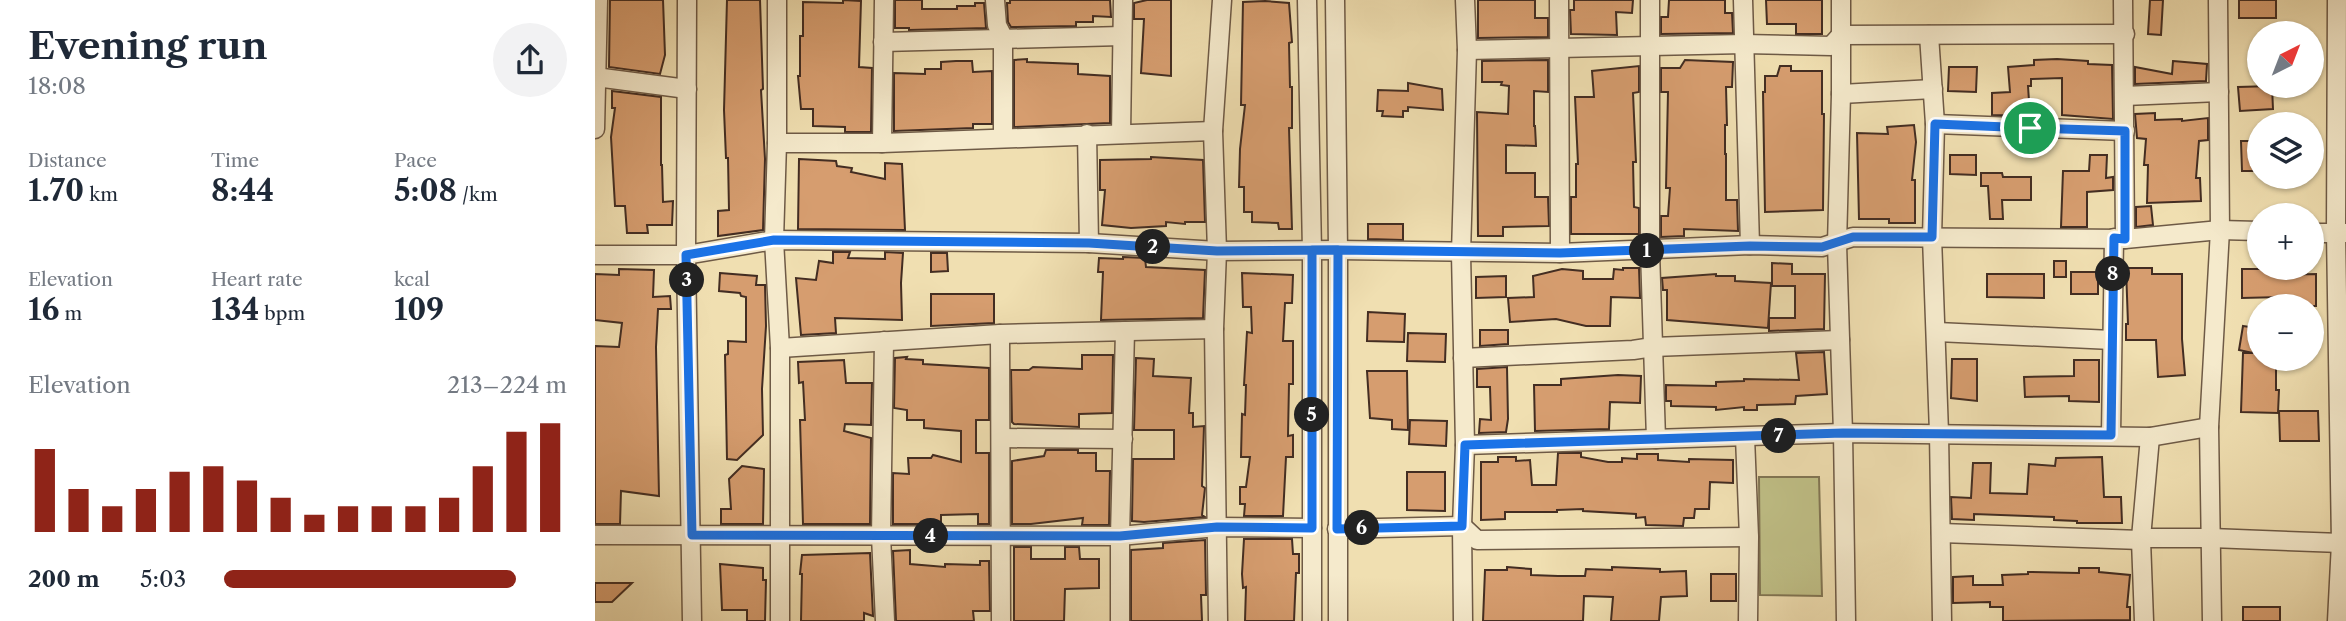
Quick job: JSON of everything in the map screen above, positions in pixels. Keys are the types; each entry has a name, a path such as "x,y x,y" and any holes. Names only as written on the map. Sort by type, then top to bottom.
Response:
{"street":[{"path":"595,129 598,0"},
{"path":"687,0 686,255 692,621"},
{"path":"777,0 774,240 780,348 781,621"},
{"path":"882,143 884,0"},
{"path":"995,0 997,25 1003,37 1003,138"},
{"path":"1121,134 1123,0"},
{"path":"1218,621 1214,328 1217,251 1213,131 1222,0"},
{"path":"1307,0 1312,250 1312,621"},
{"path":"1335,0 1338,621"},
{"path":"1463,621 1465,445 1461,253 1467,50 1465,0"},
{"path":"1559,0 1560,253"},
{"path":"1650,0 1650,251 1656,439"},
{"path":"1743,0 1750,246"},
{"path":"1841,0 1837,244 1846,621"},
{"path":"2111,435 2112,340 2125,131 2123,0"},
{"path":"2212,621 2209,427 2220,230 2218,0"},
{"path":"2337,0 2343,432 2340,613"},
{"path":"1467,50 1744,44 1831,46 1841,35 2125,34"},
{"path":"1929,35 1935,124 1932,237 1937,332 1942,621"},
{"path":"883,41 1122,36"},
{"path":"595,77 687,89"},
{"path":"1841,94 1933,89"},
{"path":"2125,96 2219,92"},
{"path":"1935,124 2125,131"},
{"path":"777,143 882,143 1213,131"},
{"path":"1087,134 1089,243"},
{"path":"595,255 686,255 774,240 1089,243 1217,251 1560,253 1750,246 1822,247 1853,237 2120,238 2220,230 2247,231"},
{"path":"780,348 1000,334 1214,328"},
{"path":"1120,621 1125,331"},
{"path":"1937,332 2112,340"},
{"path":"1000,334 1001,621"},
{"path":"1463,358 1840,340"},
{"path":"884,341 881,537 885,621"},
{"path":"1465,445 1843,433 2150,437 2209,427"},
{"path":"1745,437 1749,537 1748,621"},
{"path":"2144,621 2141,539 2150,437"},
{"path":"1001,438 1123,439"},
{"path":"1337,529 1462,526 1477,540 1749,537"},
{"path":"595,535 1120,536 1217,527 1312,528"},
{"path":"1941,533 2341,543"}],"green space":[{"path":"1759,477 1819,477 1822,596 1760,595"}],"building":[{"path":"610,0 663,0 665,55 660,74 609,67"},
{"path":"727,0 760,0 765,159 763,230 718,236 718,211 729,210 724,110"},
{"path":"843,0 861,1 859,67 872,68 871,132 845,132 845,127 813,126 813,109 801,109 798,76 800,36 803,36 803,2 843,3"},
{"path":"895,0 922,0 922,9 957,9 957,6 984,3 986,28 895,28"},
{"path":"1010,0 1110,0 1111,17 1093,16 1093,22 1076,22 1076,26 1011,27 1008,22 1007,3 1010,3"},
{"path":"1171,0 1171,76 1141,73 1144,19 1134,19 1134,3"},
{"path":"1478,0 1535,0 1535,18 1548,18 1548,37 1478,38"},
{"path":"1574,0 1633,0 1632,13 1616,12 1617,35 1571,34 1570,10 1574,10"},
{"path":"1669,0 1725,0 1725,13 1732,13 1733,33 1661,34 1661,17 1668,17"},
{"path":"1766,0 1822,0 1822,34 1796,34 1796,24 1767,24"},
{"path":"2150,0 2163,0 2161,35 2148,34"},
{"path":"2239,0 2276,0 2276,18 2239,18"},
{"path":"1243,2 1289,3 1292,42 1289,43 1292,128 1289,128 1292,229 1279,229 1278,223 1252,222 1252,212 1244,212 1244,187 1239,187 1245,105 1241,105"},
{"path":"1027,59 1027,62 1078,64 1078,74 1110,76 1110,123 1014,127 1014,60"},
{"path":"2057,59 2112,65 2113,119 2062,115 2062,78 2031,79 2031,86 2028,86 2030,116 1992,115 1992,93 2010,92 2008,67 2034,65 2034,60"},
{"path":"1548,60 1548,92 1534,91 1536,146 1506,145 1506,173 1535,173 1535,197 1548,197 1549,226 1503,227 1503,236 1478,236 1477,112 1508,114 1509,86 1501,85 1502,82 1482,82 1482,61"},
{"path":"1685,60 1733,62 1732,87 1726,87 1726,200 1737,200 1738,231 1684,229 1684,236 1661,237 1661,216 1668,216 1670,188 1666,188 1668,92 1661,92 1661,68 1680,68"},
{"path":"972,61 973,72 992,71 992,124 973,124 973,128 894,131 894,73 925,74 925,69 941,69 941,62"},
{"path":"2173,61 2207,64 2206,81 2135,84 2135,67 2172,74"},
{"path":"1639,66 1639,92 1633,93 1636,162 1633,162 1634,207 1639,208 1639,234 1571,234 1571,197 1576,197 1578,164 1575,97 1594,97 1592,71"},
{"path":"1780,66 1791,66 1791,71 1822,71 1823,210 1765,212 1763,92 1765,76 1777,76"},
{"path":"1949,67 1977,67 1976,92 1948,91"},
{"path":"1408,83 1442,89 1443,110 1408,107 1408,111 1403,111 1403,117 1382,116 1383,111 1377,111 1378,90 1408,91"},
{"path":"2238,87 2247,87 2247,98 2273,98 2273,109 2240,111"},
{"path":"612,91 661,97 663,202 673,201 672,225 647,225 648,233 627,233 625,206 615,206 611,137 615,108 612,108"},
{"path":"2155,113 2155,120 2208,118 2208,140 2199,141 2196,178 2200,178 2201,201 2147,203 2148,165 2144,165 2146,139 2137,138 2135,114"},
{"path":"1914,125 1916,142 1912,180 1915,180 1915,223 1889,223 1889,219 1859,219 1857,133 1888,134 1887,127"},
{"path":"2241,141 2247,141 2247,171 2242,171"},
{"path":"1950,155 1976,155 1976,175 1950,174"},
{"path":"2090,155 2107,155 2106,178 2113,177 2113,190 2087,192 2087,227 2061,227 2063,171 2089,171"},
{"path":"1151,157 1203,160 1205,222 1166,222 1166,226 1131,228 1102,225 1105,190 1100,190 1100,160"},
{"path":"799,159 836,161 837,166 852,168 851,172 885,179 885,163 902,164 905,230 798,229"},
{"path":"1981,173 2002,173 2003,177 2031,177 2031,200 2002,200 2003,219 1990,219 1988,186 1981,186"},
{"path":"2151,206 2153,225 2136,227 2136,207"},
{"path":"1368,224 1403,224 1403,240 1368,239"},
{"path":"833,252 850,252 848,258 885,259 885,252 903,253 902,320 835,318 836,333 801,335 796,278 816,280 819,261 833,263"},
{"path":"931,253 947,253 948,271 931,272"},
{"path":"1099,258 1145,258 1146,267 1205,270 1203,318 1101,320 1103,272 1098,272"},
{"path":"2054,261 2066,261 2066,277 2054,277"},
{"path":"1772,263 1792,264 1792,274 1825,274 1824,329 1769,331 1769,318 1795,318 1795,286 1772,286"},
{"path":"1639,268 1640,298 1611,297 1610,326 1586,326 1556,319 1510,322 1508,298 1534,297 1533,276 1562,269 1583,271 1583,279 1613,279 1614,269"},
{"path":"2126,268 2152,268 2152,274 2182,274 2185,375 2158,377 2156,340 2126,340"},
{"path":"619,269 654,270 653,297 670,296 671,309 658,309 656,347 659,496 621,491 620,524 595,524 595,346 619,347 622,323 595,320 595,274 619,275"},
{"path":"2242,269 2247,269 2247,280 2316,280 2316,294 2247,294 2247,298 2242,298"},
{"path":"2071,272 2098,272 2098,294 2071,294"},
{"path":"720,273 757,276 756,285 765,285 763,435 737,460 727,459 725,355 728,354 728,341 746,342 746,297 740,293 719,291"},
{"path":"1242,273 1293,275 1292,303 1285,303 1283,341 1293,341 1293,384 1289,384 1288,436 1293,435 1293,457 1286,457 1283,516 1244,516 1245,504 1240,504 1240,487 1246,487 1250,457 1241,457 1247,332 1252,333 1251,307 1243,307"},
{"path":"1716,274 1735,276 1735,281 1771,283 1768,328 1667,320 1667,290 1663,290 1662,278"},
{"path":"1987,274 2044,274 2044,298 1987,297"},
{"path":"1506,276 1506,297 1476,298 1476,277"},
{"path":"931,294 994,294 994,323 931,326"},
{"path":"1368,312 1405,314 1404,342 1367,341"},
{"path":"2243,326 2247,327 2247,352 2239,350"},
{"path":"1480,330 1508,330 1508,344 1480,346"},
{"path":"1408,333 1446,334 1445,362 1407,361"},
{"path":"1824,352 1827,394 1796,396 1795,404 1757,405 1757,410 1744,410 1744,407 1716,410 1716,407 1671,406 1671,401 1666,401 1666,385 1716,386 1716,382 1744,379 1799,380 1796,353"},
{"path":"2243,353 2247,353 2247,371 2276,371 2278,413 2241,412"},
{"path":"1082,355 1113,355 1112,413 1079,414 1079,427 1012,422 1011,370 1029,370 1033,367 1082,369"},
{"path":"907,357 906,359 923,360 923,364 989,368 989,420 976,420 976,453 989,453 989,524 978,524 978,514 941,515 941,524 893,524 893,473 909,474 908,458 931,458 933,455 961,462 961,431 924,428 924,420 907,420 907,410 894,408 895,358"},
{"path":"1136,358 1154,359 1153,376 1191,378 1189,413 1193,413 1193,427 1204,426 1202,486 1205,488 1202,515 1205,517 1132,521 1133,459 1174,459 1174,430 1134,430"},
{"path":"1952,359 1977,359 1977,401 1951,398"},
{"path":"844,360 846,383 872,383 871,425 845,424 844,431 871,438 870,524 803,524 800,420 805,420 803,382 799,383 798,362"},
{"path":"2074,360 2099,360 2099,402 2069,401 2069,396 2025,397 2024,377 2074,376"},
{"path":"1507,367 1506,432 1479,433 1480,419 1491,420 1490,387 1477,387 1477,369"},
{"path":"1367,371 1407,371 1408,430 1392,429 1392,420 1370,418"},
{"path":"1641,376 1640,403 1610,402 1609,429 1535,431 1534,385 1561,385 1561,379"},
{"path":"2279,411 2318,411 2319,441 2280,441"},
{"path":"1410,420 1447,421 1446,446 1409,444"},
{"path":"1046,450 1096,453 1096,471 1110,471 1109,525 1082,525 1083,518 1012,524 1012,461 1044,456"},
{"path":"1558,453 1581,453 1581,457 1608,462 1622,462 1622,458 1637,459 1637,454 1658,454 1658,460 1689,462 1689,459 1733,460 1733,483 1710,482 1709,509 1695,509 1694,518 1684,518 1683,526 1646,525 1645,517 1636,518 1636,514 1583,509 1505,512 1505,519 1481,520 1481,462 1498,462 1498,457 1516,457 1516,461 1530,460 1532,485 1556,485"},
{"path":"2102,457 2104,497 2121,497 2122,523 2077,523 2054,520 2054,517 1974,514 1974,520 1952,519 1951,497 1971,498 1973,463 1991,463 1990,493 2027,494 2029,464 2055,466 2056,458"},
{"path":"742,466 764,469 763,524 721,524 721,509 731,509 729,479"},
{"path":"1407,472 1445,472 1445,511 1407,510"},
{"path":"1244,539 1292,539 1293,554 1299,554 1294,621 1245,621 1246,587 1243,588 1242,574"},
{"path":"1205,540 1206,595 1201,595 1202,621 1131,621 1131,550 1163,548 1163,543"},
{"path":"1014,547 1031,547 1031,559 1065,559 1065,547 1079,547 1080,559 1099,559 1099,588 1065,589 1064,621 1014,621"},
{"path":"910,550 910,564 945,567 945,564 980,565 980,561 989,561 990,611 973,611 974,621 896,621 893,551"},
{"path":"870,553 873,616 864,613 864,621 801,621 802,555"},
{"path":"720,564 763,568 763,580 766,580 765,621 747,621 747,610 722,610"},
{"path":"1507,567 1531,569 1531,575 1558,576 1585,576 1586,569 1612,570 1612,567 1660,569 1660,572 1686,571 1687,596 1661,597 1659,621 1611,621 1613,597 1584,596 1583,621 1483,621 1485,570 1507,570"},
{"path":"2079,568 2099,568 2099,572 2130,575 2127,607 2130,607 2130,620 2003,621 2003,607 1990,607 1990,602 1953,603 1953,577 1973,576 1973,585 2003,585 2002,575 2028,572 2079,573"},
{"path":"1711,574 1736,574 1736,601 1711,601"},
{"path":"595,583 632,583 612,602 595,602"},
{"path":"2243,607 2280,607 2280,621 2243,621"}],"route":[{"path":"2030,128 1935,124 1932,237 1853,237 1822,247 1750,246 1560,253 1338,250 1312,250 1217,251 1089,243 774,240 686,255 692,535 1120,536 1217,527 1312,528 1312,250 1338,250 1337,529 1462,526 1465,445 1843,433 2111,435 2114,238 2125,239 2125,131 2030,128"}]}
